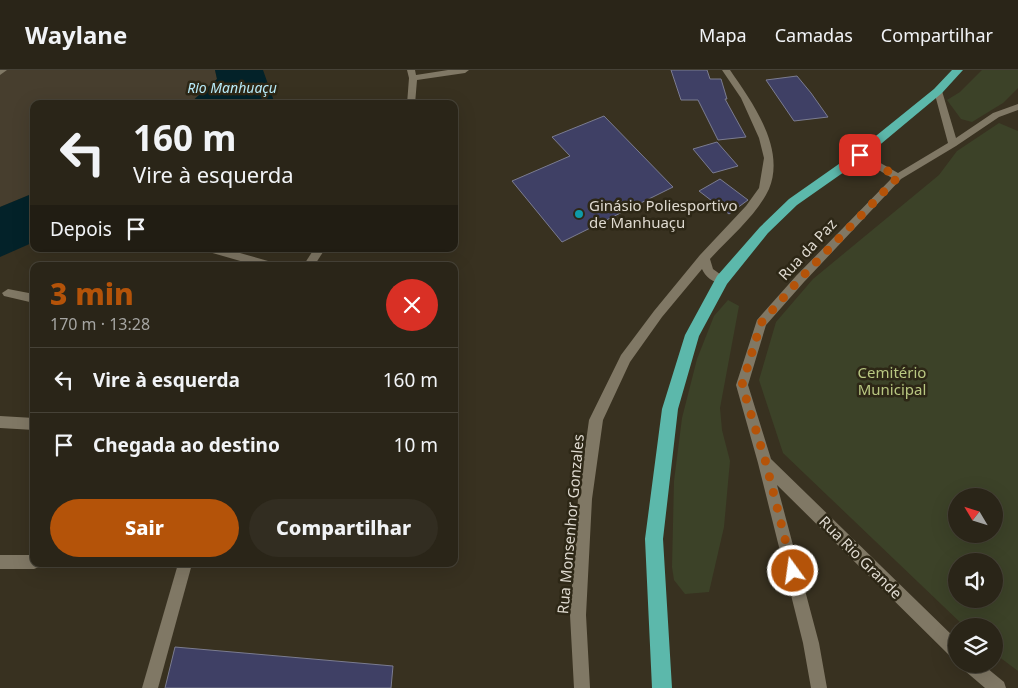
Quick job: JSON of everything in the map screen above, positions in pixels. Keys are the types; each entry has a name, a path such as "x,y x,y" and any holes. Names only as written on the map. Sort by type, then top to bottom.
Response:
{"highway":[{"path":"662,688 654,539 670,409 692,335 722,280 764,230 793,202 860,155 938,91 958,70"}],"street":[{"path":"411,100 412,74 465,70"},
{"name":"Rua Monsenhor Gonzales","path":"582,688 578,615 585,499 596,420 625,359 658,314 704,258 750,209 764,188 769,158 764,138 756,120 726,70"},
{"path":"938,91 952,144"},
{"name":"Rua da Paz","path":"819,688 811,643 766,463 742,385 761,323 800,279 898,177 996,115 1018,107"},
{"path":"860,155 898,177"},
{"path":"223,252 257,262"},
{"path":"704,258 708,271 722,280"},
{"path":"8,293 30,298"},
{"path":"0,422 30,424"},
{"name":"Rua Rio Grande","path":"766,463 948,642"},
{"path":"0,562 30,562"},
{"path":"150,688 183,567"},
{"path":"980,673 998,688"}],"shaded area":[{"path":"0,70 215,70 217,79 193,100 30,100 30,195 0,207"}],"green space":[{"path":"982,70 1018,70 1018,88 1003,103 972,122 961,119 947,100 960,92"},
{"name":"Cemitério Municipal","path":"999,123 1018,131 1018,671 1003,660 1003,618 956,618 783,453 759,380 776,322 813,279 939,175 957,151"},
{"path":"728,300 739,306 720,408 722,430 730,461 724,527 709,592 685,594 674,580 672,567 674,481 682,418 697,359 714,316"}],"water":[{"name":"Rio Manhuaçu","path":"215,70 263,70 274,100 193,100 217,79"},
{"path":"30,195 30,244 0,257 0,207"}],"building":[{"path":"671,70 707,70 710,79 721,79 727,99 725,99 746,137 718,140 698,100 681,100"},
{"path":"797,76 828,117 794,121 766,80"},
{"name":"Ginásio Poliesportivo de Manhuaçu","path":"604,116 673,187 562,242 512,181 570,156 552,137"},
{"path":"717,142 738,166 713,173 693,149"},
{"path":"720,179 748,200 729,214 699,191"},
{"path":"175,647 393,666 391,688 165,688"}],"place":[{"name":"Ginásio Poliesportivo de Manhuaçu","path":"579,214"}],"route":[{"path":"793,571 766,463 742,385 761,323 800,279 898,177 860,155"}]}
